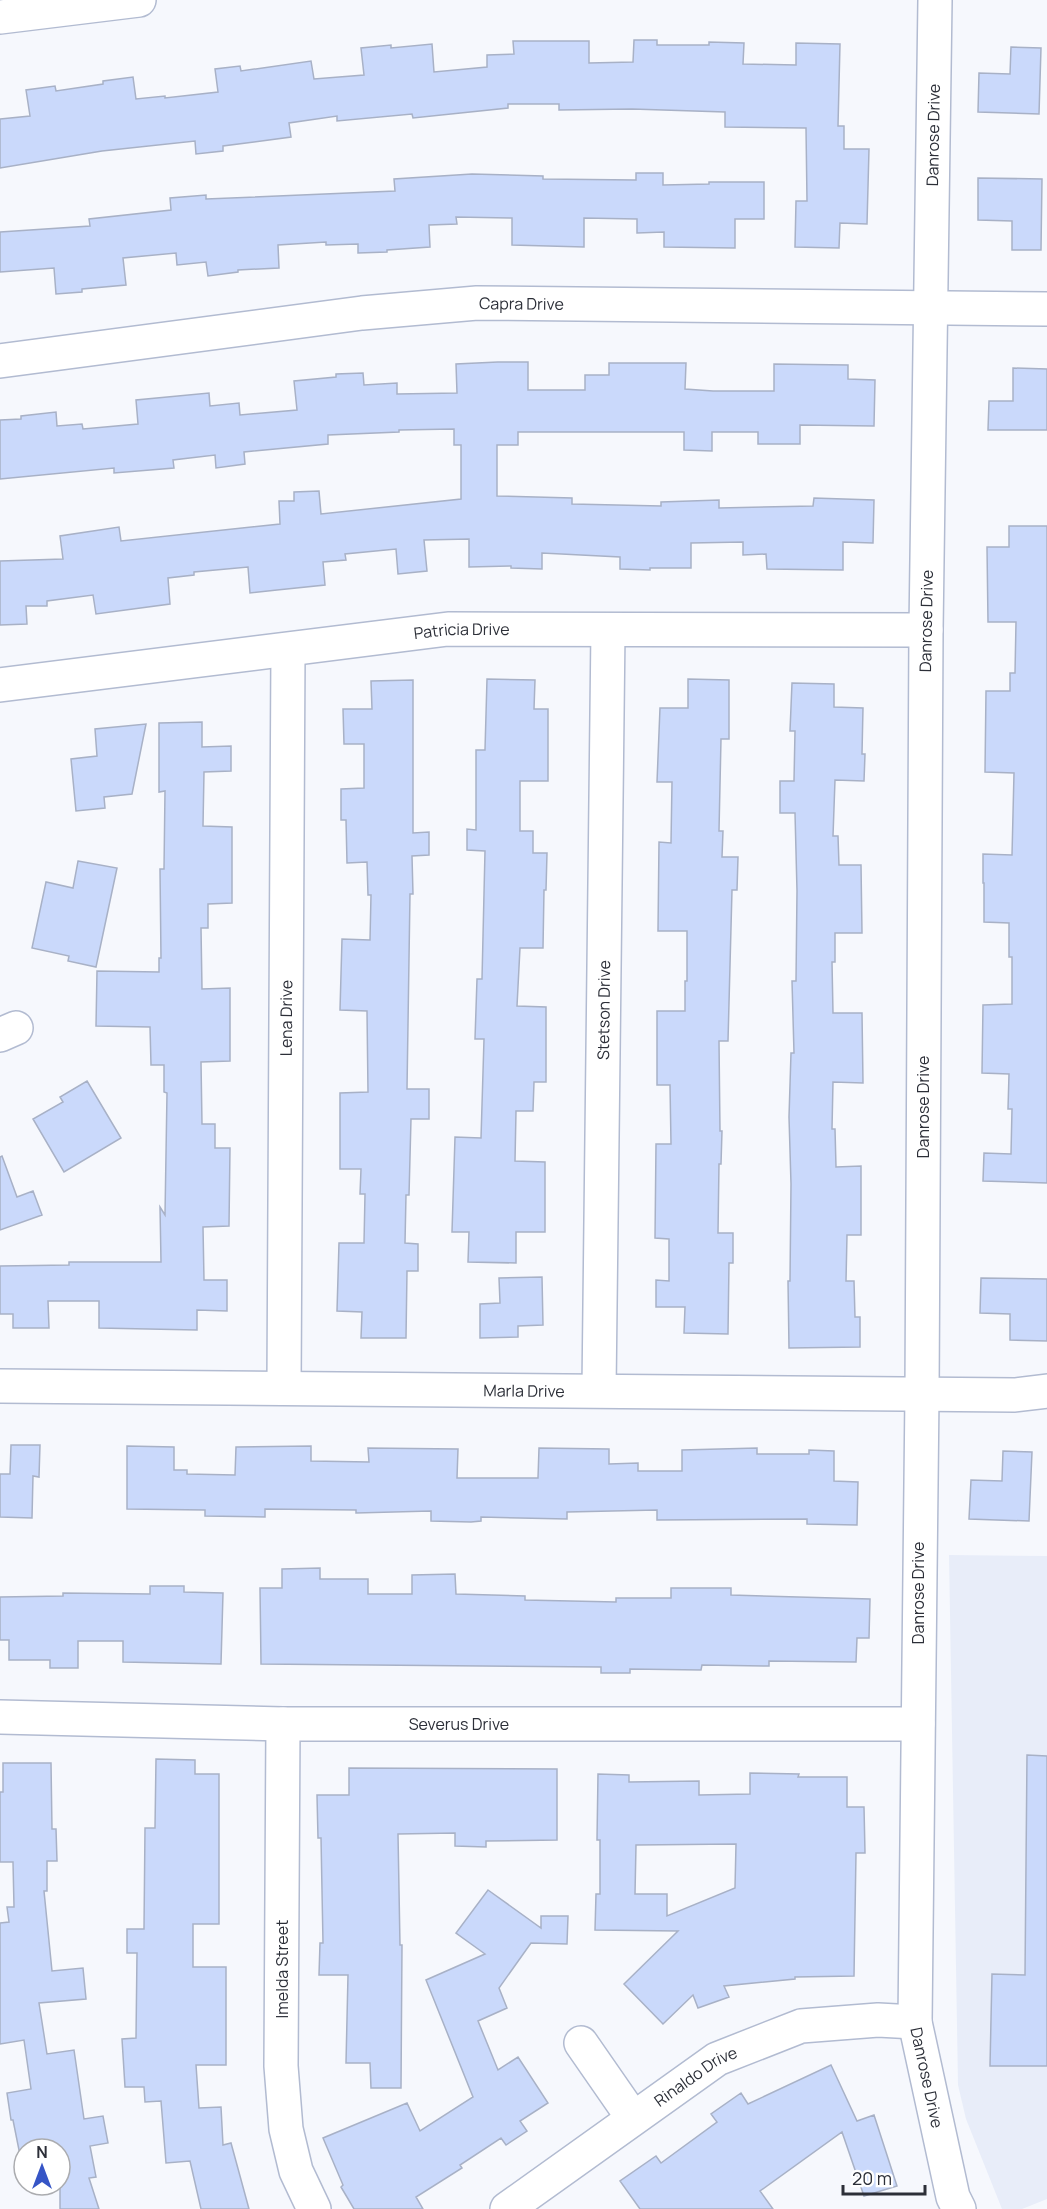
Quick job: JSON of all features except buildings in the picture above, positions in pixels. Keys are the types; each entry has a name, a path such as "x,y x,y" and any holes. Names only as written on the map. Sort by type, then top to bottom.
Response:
{"street":[{"path":"0,17 139,0"},
{"name":"Danrose Drive","path":"935,0 926,630 922,1394 915,2022 953,2197 959,2209"},
{"name":"Capra Drive","path":"0,361 362,313 477,303 1047,309"},
{"name":"Patricia Drive","path":"0,685 448,629 926,630"},
{"name":"Stetson Drive","path":"599,1390 608,630"},
{"name":"Lena Drive","path":"284,1387 288,650"},
{"name":"Marla Drive","path":"0,1386 1015,1395 1047,1391"},
{"name":"Severus Drive","path":"0,1717 283,1724 918,1724"},
{"name":"Imelda Street","path":"283,1724 281,2066 286,2129 296,2171 314,2209"},
{"name":"Rinaldo Drive","path":"507,2209 717,2059 801,2026 878,2020 915,2022"},
{"path":"581,2043 633,2118"}],"shaded area":[{"path":"949,1555 1047,1556 1047,2199 1022,2209 1002,2209 966,2119 958,2085"}]}
